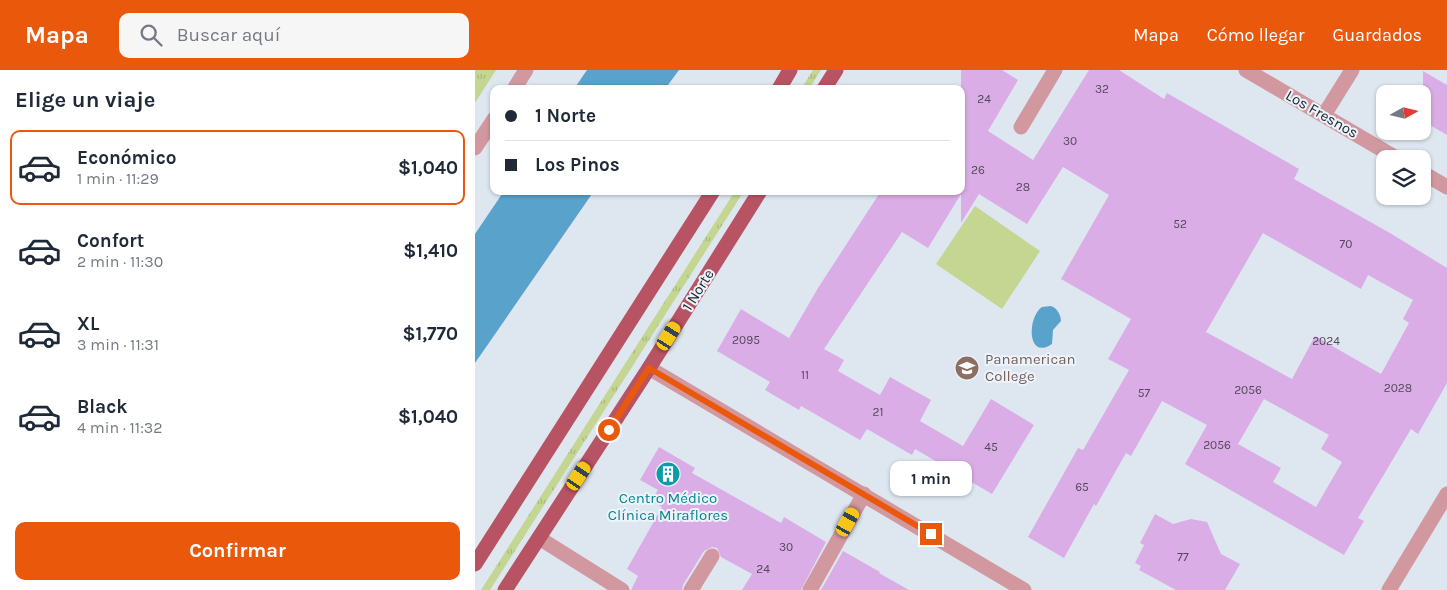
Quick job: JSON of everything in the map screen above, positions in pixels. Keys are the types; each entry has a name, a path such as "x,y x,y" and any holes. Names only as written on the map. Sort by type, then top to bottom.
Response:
{"main road":[{"path":"782,85 791,70"},
{"path":"827,85 836,70"},
{"path":"475,564 710,195"},
{"name":"1 Norte","path":"505,590 649,368 757,195"}],"street":[{"path":"517,85 526,70"},
{"path":"1021,127 1055,70"},
{"name":"Los Fresnos","path":"1246,70 1383,150"},
{"path":"1324,116 1352,70"},
{"path":"475,148 490,125"},
{"path":"1431,178 1447,187"},
{"path":"649,368 864,494 1006,585 1024,590"},
{"path":"810,590 864,494"},
{"path":"1389,590 1447,494"},
{"path":"539,538 622,590"},
{"path":"691,590 712,556"}],"green space":[{"path":"475,70 496,70 475,103"},
{"path":"813,70 821,70 812,85 804,85"},
{"path":"732,195 741,195 490,590 481,590"},
{"path":"975,206 1040,251 1002,309 936,264"}],"water":[{"path":"587,70 679,70 668,85 577,85"},
{"path":"501,195 591,195 475,363 475,234"},
{"path":"1051,306 1058,312 1061,321 1053,330 1052,344 1044,348 1038,347 1032,336 1034,319 1042,307"}],"building":[{"path":"961,70 1002,70 1018,80 988,131 1033,160 1089,70 1119,70 1164,99 1167,93 1299,169 1294,179 1390,233 1447,268 1447,383 1418,434 1411,429 1358,518 1364,521 1344,555 1185,464 1207,425 1162,401 1131,456 1126,453 1096,506 1094,504 1064,558 1028,537 1078,448 1083,450 1129,370 1108,359 1131,319 1061,279 1109,195 1063,167 1027,224 979,194 961,223 961,195 965,195 965,85 961,85","holes":["1263,233 1361,289 1368,275 1413,300 1403,319 1409,323 1381,374 1315,336 1292,379 1206,332","1264,399 1329,435 1321,449 1342,462 1316,507 1273,482 1281,468 1238,444"]},
{"path":"1423,71 1447,85 1447,135 1431,126 1431,85 1423,85"},
{"path":"878,195 960,195 928,248 902,232 824,349 844,360 838,371 880,395 890,377 931,400 920,421 963,446 991,399 1034,425 992,494 915,449 912,455 867,429 860,440 801,406 799,410 765,390 770,382 717,351 741,309 789,338 818,288"},
{"path":"659,447 695,468 692,473 781,523 784,517 826,542 801,590 742,590 752,574 721,557 717,548 712,547 704,551 683,585 682,590 631,590 638,576 627,569 662,507 651,501 658,490 640,480"},
{"path":"1155,514 1173,524 1191,519 1207,522 1221,554 1240,564 1225,590 1176,590 1139,570 1141,566 1135,563 1144,545 1140,543"},
{"path":"843,551 880,572 909,590 821,590"}],"place":[{"name":"Panamerican College","path":"967,368"},
{"name":"Centro Médico Clínica Miraflores","path":"668,474"}],"route":[{"path":"609,430 649,368 931,534"}]}
